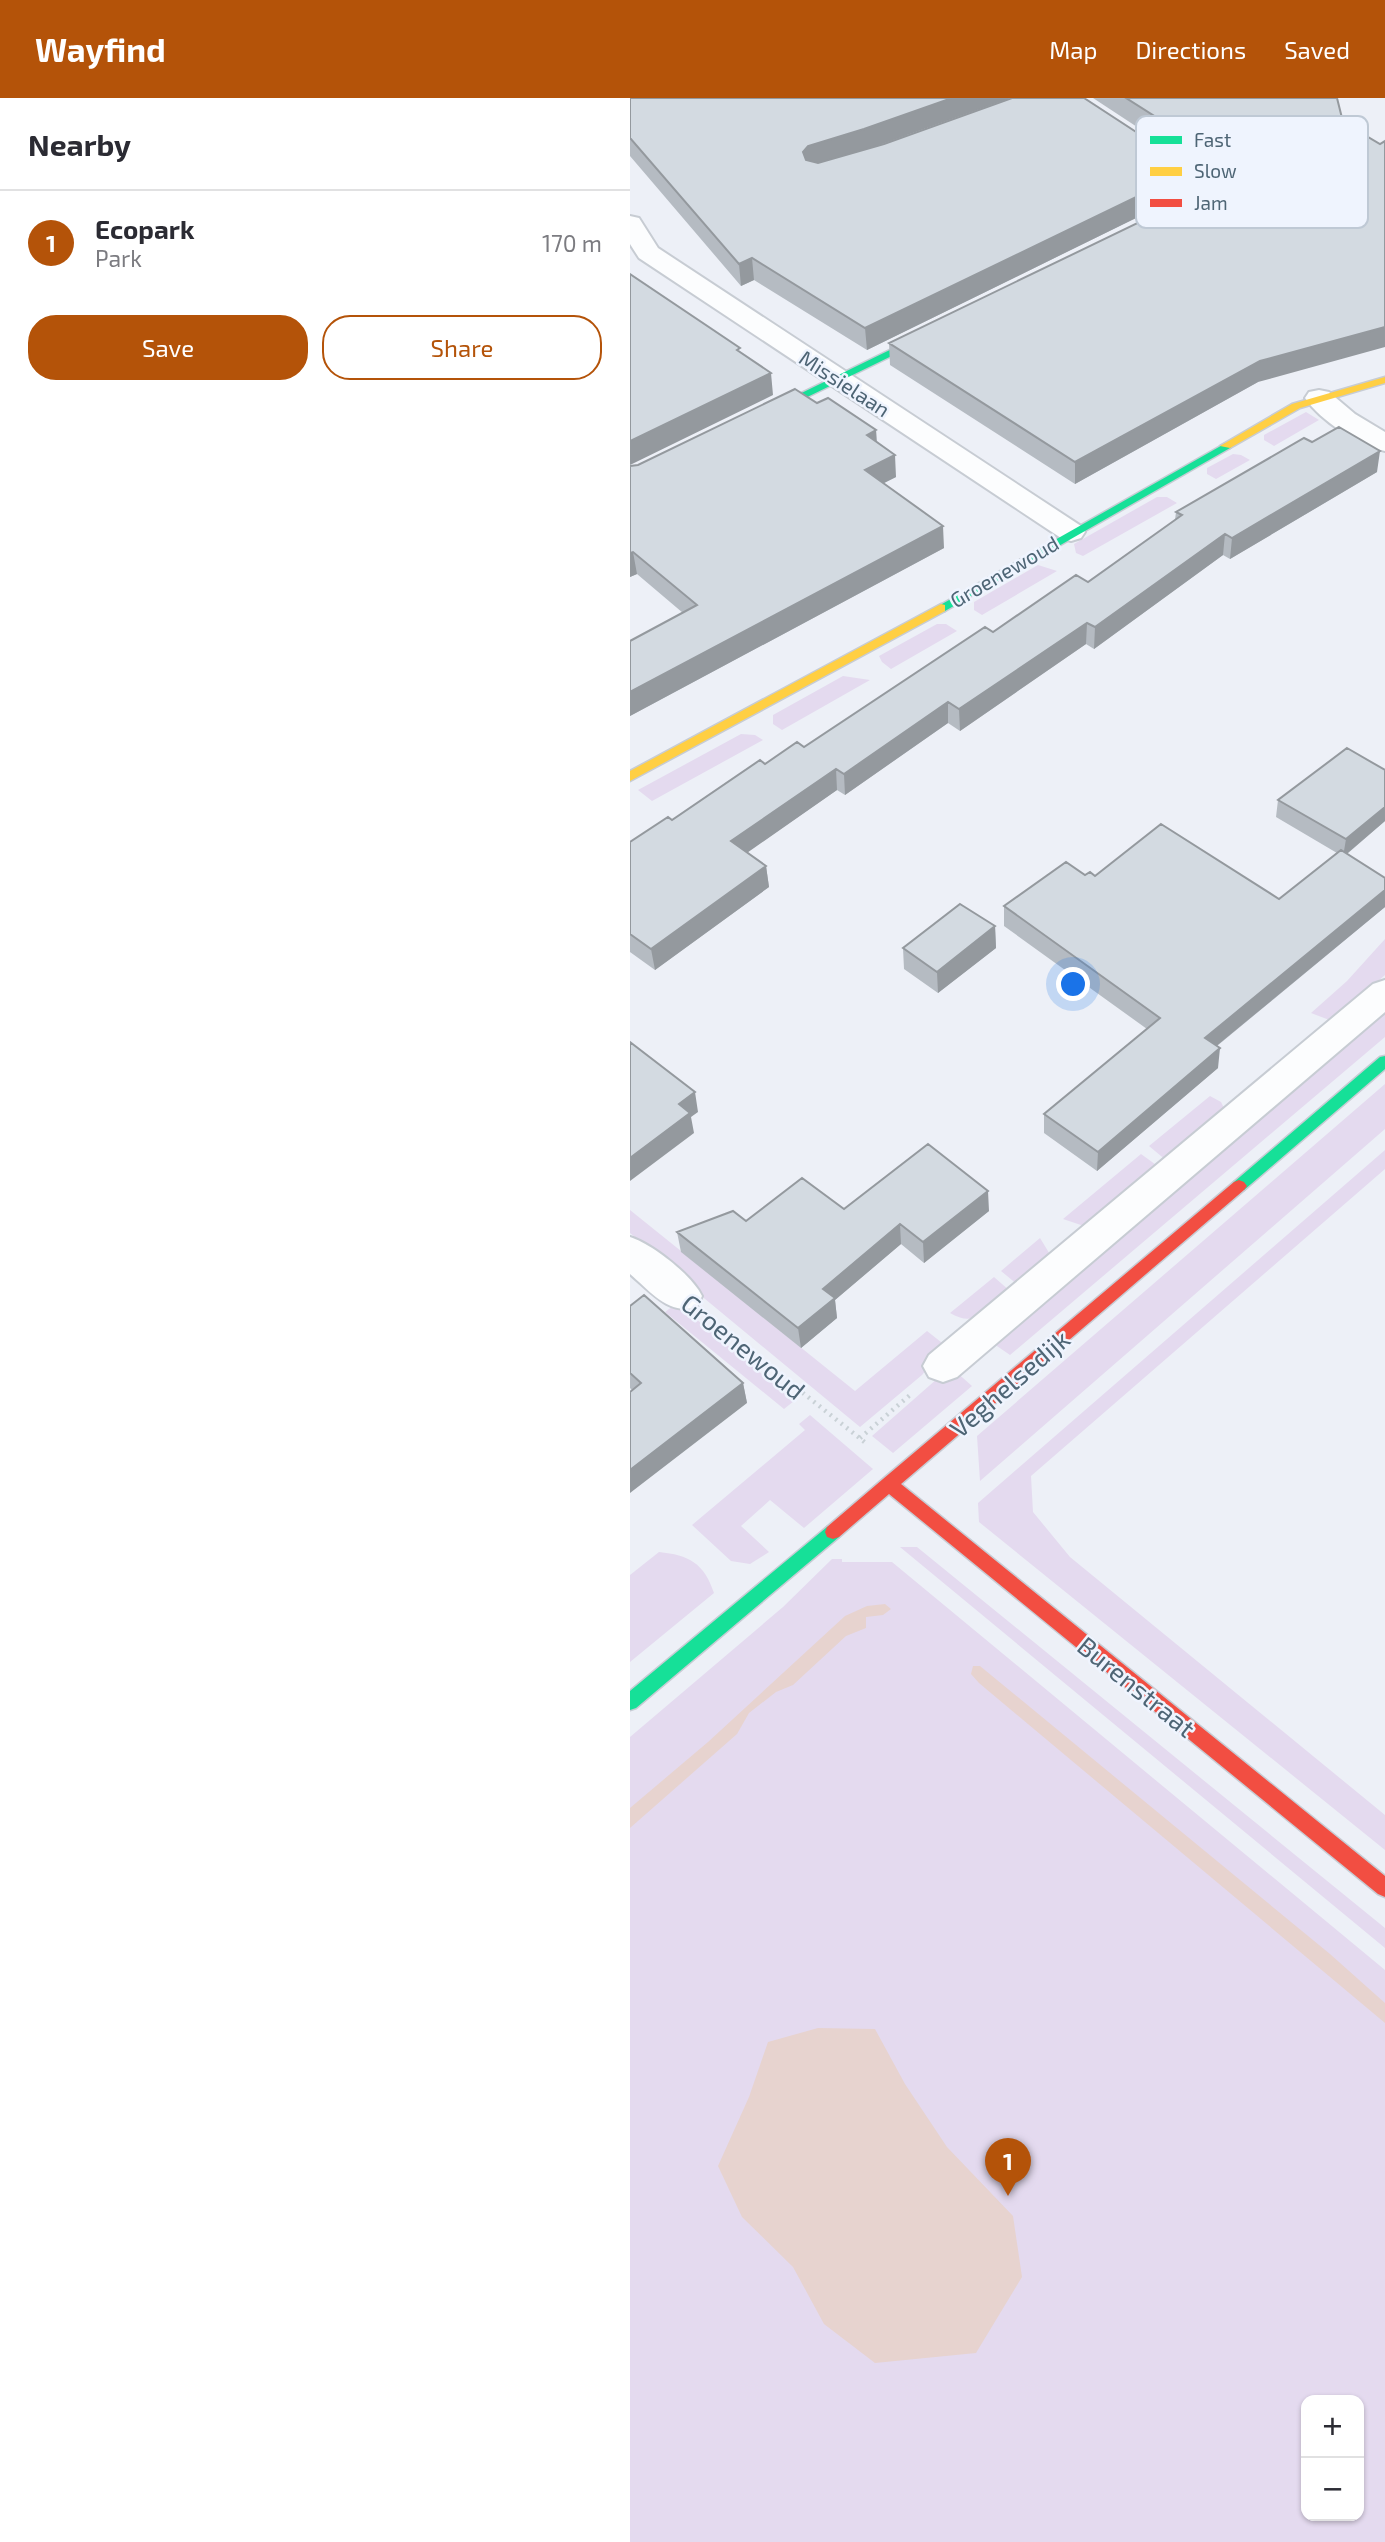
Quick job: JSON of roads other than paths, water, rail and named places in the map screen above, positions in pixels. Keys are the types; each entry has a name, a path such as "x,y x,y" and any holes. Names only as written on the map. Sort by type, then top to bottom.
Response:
{"street":[{"path":"1072,98 1136,140"},
{"name":"Missielaan","path":"630,223 639,257 838,378 1071,532"},
{"path":"740,425 949,324"},
{"name":"Groenewoud","path":"630,777 840,665 1296,406 1385,380"},
{"path":"1319,398 1345,420 1385,443"},
{"path":"943,1366 1385,993"},
{"name":"Veghelsedijk","path":"630,1702 1385,1061"},
{"name":"Groenewoud","path":"630,1252 683,1296"},
{"name":"Burenstraat","path":"889,1484 1385,1888"}],"place":[{"name":"Ecopark","path":"1008,2196"}]}
